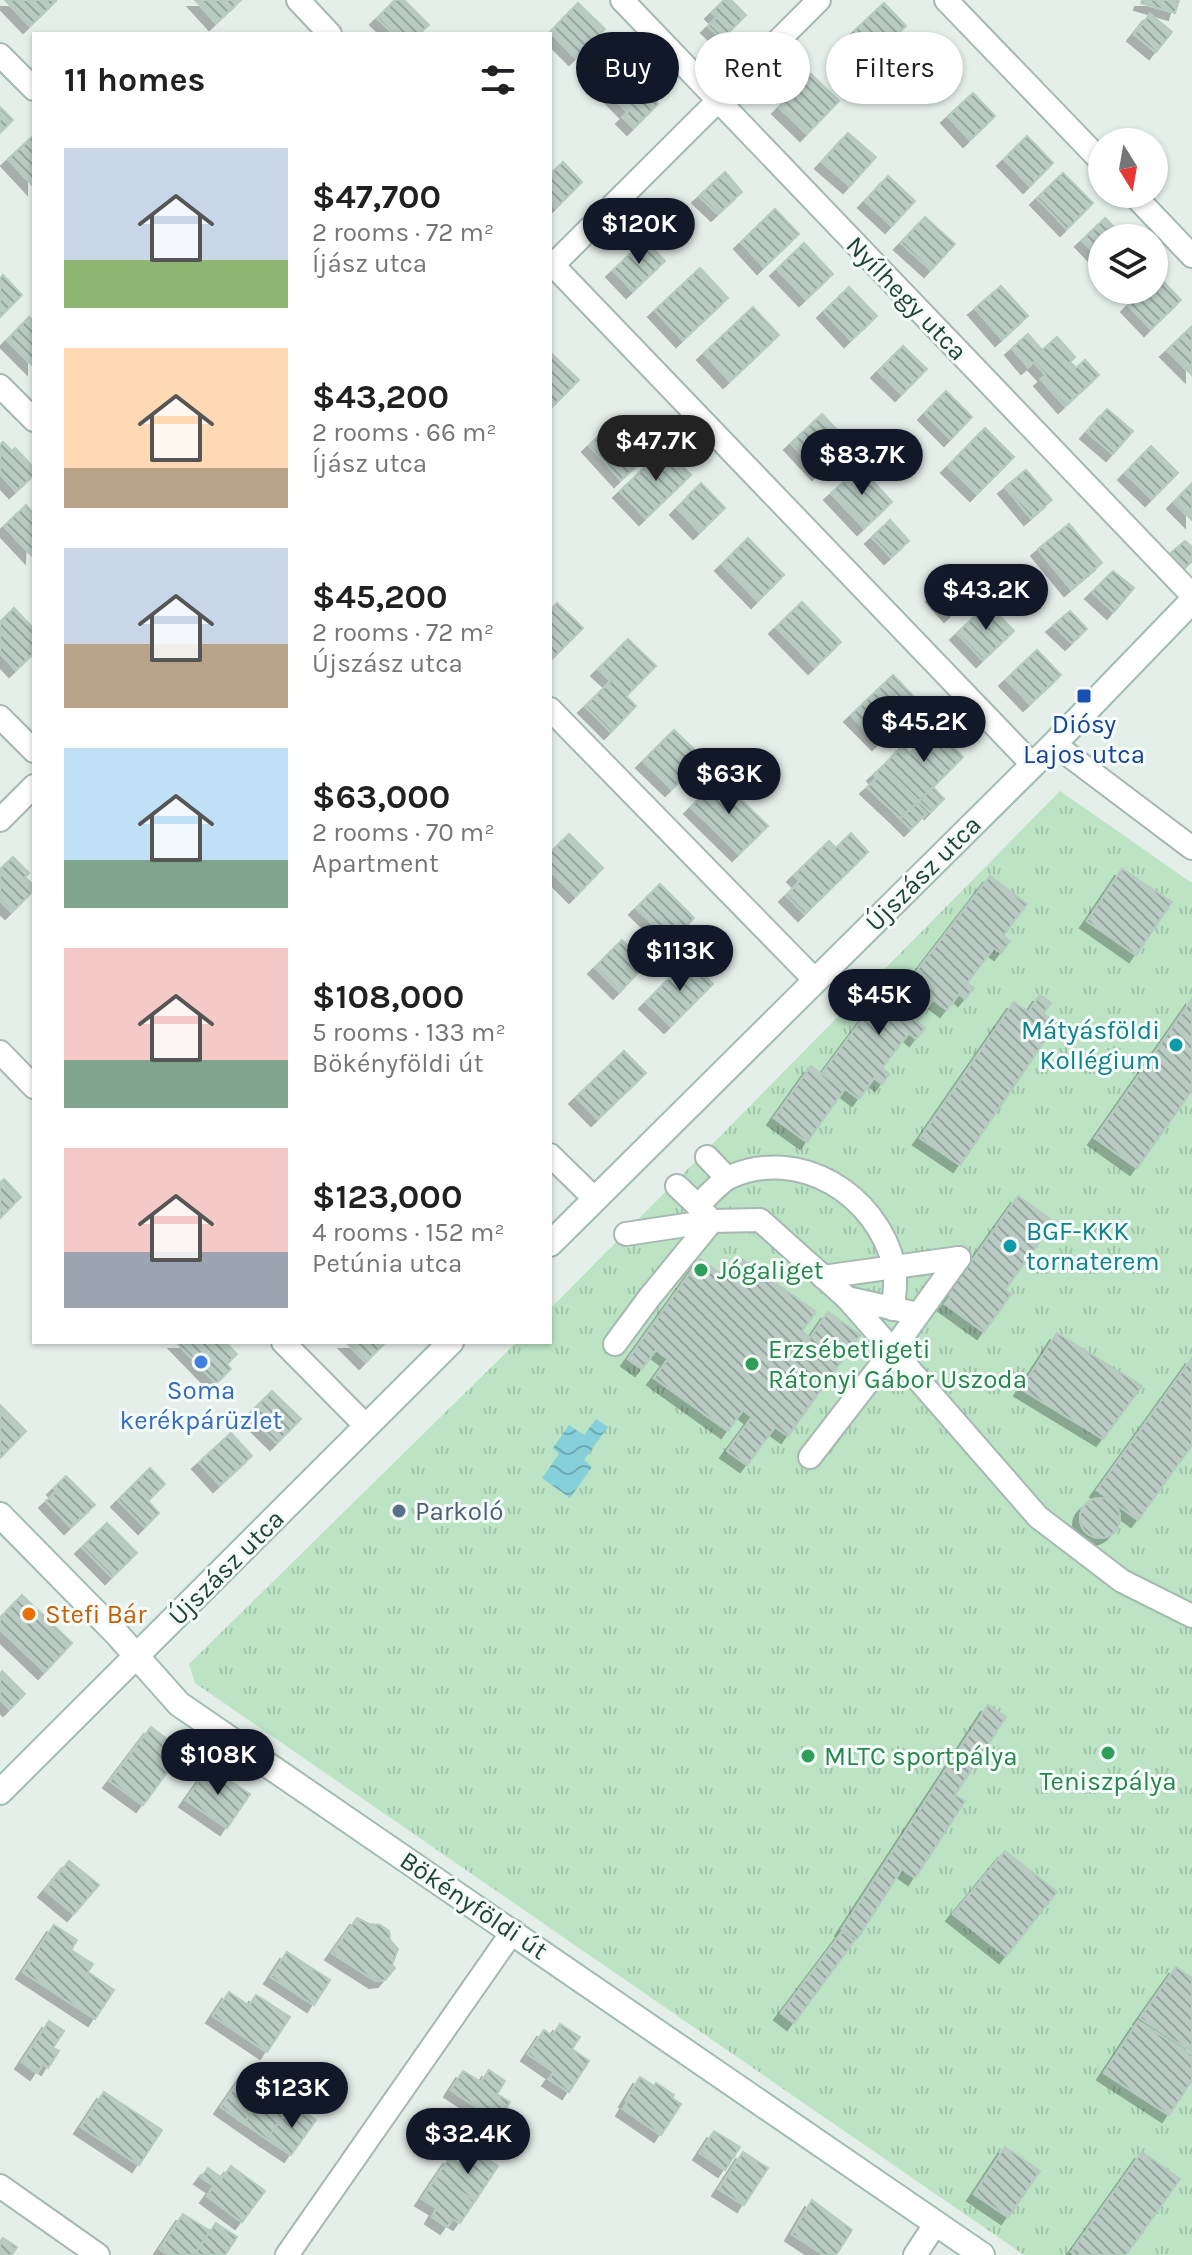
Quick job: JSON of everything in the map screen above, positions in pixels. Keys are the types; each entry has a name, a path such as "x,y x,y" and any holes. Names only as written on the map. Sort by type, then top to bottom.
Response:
{"street":[{"path":"298,0 328,32"},
{"name":"Nyílhegy utca","path":"622,0 695,77"},
{"path":"786,32 819,0"},
{"path":"946,0 1088,147"},
{"path":"0,55 32,87"},
{"path":"552,264 713,104"},
{"name":"Nyílhegy utca","path":"721,104 1192,598"},
{"path":"1146,208 1192,256"},
{"path":"552,266 1033,765"},
{"path":"0,386 32,418"},
{"name":"Újszász utca","path":"552,1242 1054,744 1192,598"},
{"path":"552,711 815,980"},
{"path":"0,717 32,749"},
{"path":"1054,744 1192,848"},
{"path":"0,820 32,788"},
{"path":"0,1052 32,1085"},
{"path":"552,1157 595,1199"},
{"path":"707,1157 727,1178"},
{"path":"615,1344 649,1298 727,1178 770,1167 816,1174 839,1185 858,1203 874,1223 894,1266 893,1309"},
{"path":"677,1186 705,1214"},
{"path":"626,1234 705,1214 760,1220 847,1298 1038,1517 1122,1581 1192,1616"},
{"path":"810,1457 959,1258 823,1277"},
{"path":"847,1298 918,1314"},
{"path":"285,1344 366,1426"},
{"name":"Újszász utca","path":"0,1792 449,1344"},
{"name":"Bökényföldi út","path":"0,1515 137,1656 179,1704 982,2255"},
{"path":"287,2255 513,1931"},
{"path":"0,2186 98,2255"},
{"path":"915,2255 936,2223"}],"green space":[{"path":"1060,791 1192,883 1192,2255 1024,2255 195,1683 189,1664 515,1344 552,1344 552,1307"}],"water":[{"path":"596,1419 608,1427 584,1460 592,1467 570,1498 542,1478 559,1454 553,1448 569,1425 584,1435"}],"building":[{"path":"5,0 56,0 56,1 30,26"},
{"path":"195,0 241,0 216,23"},
{"path":"395,0 404,0 429,25 421,32 392,32 377,18"},
{"path":"724,0 731,0 746,15 729,32 714,32 708,26 717,17 712,12"},
{"path":"1142,0 1179,0 1175,13 1141,3"},
{"path":"578,3 605,29 602,32 576,32 576,58 552,32"},
{"path":"884,3 906,26 900,32 855,30"},
{"path":"1150,14 1172,32 1156,52 1134,34"},
{"path":"810,75 826,88 826,104 836,104 807,134 779,107 782,104 810,104"},
{"path":"973,93 995,116 970,140 948,116"},
{"path":"620,104 658,104 634,128 623,117 628,112"},
{"path":"0,107 13,120 0,133"},
{"path":"848,133 876,157 850,186 822,162"},
{"path":"1027,136 1053,163 1030,186 1004,159"},
{"path":"32,137 32,185 8,159"},
{"path":"563,162 582,182 556,208 552,204 552,172"},
{"path":"725,172 742,192 718,214 699,196"},
{"path":"1063,173 1088,198 1088,208 1067,229 1037,198"},
{"path":"888,176 915,201 892,226 865,201"},
{"path":"775,209 799,234 764,267 741,242"},
{"path":"925,217 955,244 931,270 901,243"},
{"path":"645,240 665,261 633,291 613,270"},
{"path":"804,243 833,274 806,299 777,269"},
{"path":"700,268 728,298 683,340 655,310"},
{"path":"3,275 22,295 0,317 0,278"},
{"path":"1001,286 1028,316 1002,339 975,308"},
{"path":"1168,286 1181,300 1151,329 1128,305 1168,304"},
{"path":"849,287 877,316 851,340 824,311"},
{"path":"753,307 779,335 730,381 704,353"},
{"path":"29,317 32,320 32,365 7,340"},
{"path":"1192,326 1192,375 1167,350"},
{"path":"1028,334 1042,350 1057,337 1075,357 1070,362 1076,368 1085,360 1099,375 1065,406 1041,379 1046,375 1034,362 1028,367 1012,348"},
{"path":"903,346 927,369 902,394 878,371"},
{"path":"552,354 579,380 552,407"},
{"path":"946,391 972,417 951,439 925,413"},
{"path":"1107,409 1133,431 1113,454 1087,432"},
{"path":"822,414 850,444 819,473 791,443"},
{"path":"617,418 650,453 621,480 589,445"},
{"path":"985,428 1014,457 977,494 948,466"},
{"path":"3,442 12,451 15,448 32,466 32,477 16,491 0,474 0,445"},
{"path":"1151,446 1178,473 1152,499 1125,473"},
{"path":"665,448 691,475 646,518 620,491"},
{"path":"860,467 892,502 864,528 831,493"},
{"path":"1026,470 1052,500 1031,518 1005,487"},
{"path":"701,483 725,508 700,532 677,508"},
{"path":"1192,483 1192,520 1174,502"},
{"path":"26,505 32,512 32,556 4,526"},
{"path":"890,520 909,541 891,557 872,537"},
{"path":"1069,524 1102,563 1071,589 1038,549"},
{"path":"748,538 784,575 758,601 722,564"},
{"path":"1185,541 1192,547 1192,561 1184,569 1168,555"},
{"path":"1113,571 1134,588 1114,612 1092,592"},
{"path":"958,573 975,592 951,615 933,595"},
{"path":"802,602 841,642 815,667 776,627"},
{"path":"557,603 583,628 552,659 552,608"},
{"path":"988,604 1014,631 983,660 957,633"},
{"path":"14,608 32,627 32,655 16,670 0,653 0,622"},
{"path":"1070,611 1087,629 1072,643 1053,625"},
{"path":"628,639 656,666 626,696 636,706 611,732 585,706 611,681 598,669"},
{"path":"1037,650 1061,675 1030,704 1006,679"},
{"path":"893,675 920,703 879,743 851,715"},
{"path":"935,728 963,757 919,801 883,766 903,745 910,753"},
{"path":"674,730 703,758 672,789 643,761"},
{"path":"883,766 919,801 900,818 867,787 877,778 874,774"},
{"path":"719,778 768,826 739,854 691,807"},
{"path":"933,787 944,799 931,812 919,801"},
{"path":"916,804 926,814 911,829 900,818"},
{"path":"851,833 868,852 805,914 786,895 800,881 794,875 829,841 836,848"},
{"path":"569,834 603,868 576,896 552,872 552,851"},
{"path":"13,857 29,873 25,877 32,884 32,892 12,912 0,900 0,869"},
{"path":"1122,869 1172,902 1136,955 1087,921"},
{"path":"990,876 1027,904 1003,936 1010,941 1001,953 994,948 967,983 974,988 965,999 959,994 947,1010 909,981"},
{"path":"660,884 694,918 671,942 636,908"},
{"path":"622,940 646,964 620,992 595,967"},
{"path":"688,959 713,984 671,1026 646,1002"},
{"path":"896,974 932,1001 917,1022 925,1028 916,1039 909,1033 882,1068 889,1074 882,1084 874,1078 859,1099 823,1072"},
{"path":"1040,995 1051,1003 1043,1014 1057,1023 960,1165 920,1138 1014,1002 1028,1012"},
{"name":"Mátyásföldi Kollégium","path":"1192,999 1192,1090 1137,1168 1095,1138"},
{"path":"624,1051 646,1073 598,1119 576,1097"},
{"path":"811,1066 844,1090 807,1142 774,1118"},
{"path":"4,1179 21,1197 0,1218 0,1183"},
{"name":"BGF-KKK tornaterem","path":"1018,1196 1054,1222 1005,1290 1011,1294 984,1332 945,1304 951,1296 940,1288 955,1267 964,1272"},
{"name":"Erzsébetligeti Rátonyi Gábor Uszoda","path":"739,1257 816,1312 802,1331 810,1338 828,1312 860,1335 788,1436 775,1427 747,1465 727,1451 752,1417 743,1410 728,1431 654,1378 668,1359 656,1350 642,1369 628,1359 700,1259 724,1276"},
{"path":"1057,1333 1142,1386 1103,1439 1021,1389"},
{"path":"178,1344 227,1344 237,1354 227,1364 231,1369 216,1383"},
{"path":"348,1344 384,1344 366,1362"},
{"path":"1192,1358 1192,1445 1138,1520 1097,1490"},
{"path":"272,1391 301,1419 277,1443 248,1415"},
{"path":"0,1405 26,1431 1,1457 0,1456"},
{"path":"231,1433 252,1456 220,1485 199,1462"},
{"path":"150,1468 165,1484 148,1501 159,1513 145,1527 118,1500"},
{"path":"66,1476 95,1505 71,1527 46,1501"},
{"path":"1100,1498 1114,1504 1120,1518 1114,1532 1100,1538 1086,1532 1080,1518 1086,1504"},
{"path":"107,1523 137,1553 112,1577 82,1547"},
{"path":"22,1595 72,1643 45,1672 0,1629 0,1618"},
{"path":"2,1671 25,1694 10,1709 0,1699"},
{"path":"988,1705 1006,1717 955,1795 965,1801 915,1878 902,1869 857,1939 842,1929"},
{"path":"151,1727 183,1751 143,1805 110,1781"},
{"path":"209,1767 250,1794 227,1828 186,1800"},
{"path":"1005,1851 1057,1892 1006,1956 953,1914"},
{"path":"69,1861 99,1885 74,1914 45,1890"},
{"path":"357,1918 389,1931 390,1940 398,1949 392,1965 395,1968 385,1980 376,1981 332,1953"},
{"path":"54,1925 77,1940 71,1950 93,1964 88,1972 114,1990 95,2019 23,1972"},
{"path":"842,1932 854,1941 794,2023 781,2013"},
{"path":"287,1952 330,1980 314,2005 271,1977"},
{"path":"1176,1967 1192,1978 1192,2052 1140,2018"},
{"path":"229,1992 249,2006 256,1995 290,2017 267,2052 213,2016"},
{"path":"49,2021 64,2031 53,2048 59,2051 48,2068 43,2064 37,2073 22,2062"},
{"path":"1138,2021 1192,2055 1192,2080 1169,2115 1104,2073"},
{"path":"560,2024 580,2037 572,2049 589,2061 569,2092 549,2079 554,2072 528,2054 544,2030 552,2036"},
{"path":"489,2070 505,2081 497,2094 510,2102 498,2121 451,2090 463,2071 481,2082"},
{"path":"246,2071 269,2087 244,2123 221,2107"},
{"path":"640,2077 654,2086 656,2083 681,2104 661,2135 623,2109"},
{"path":"269,2087 292,2104 267,2139 244,2123"},
{"path":"104,2092 162,2130 139,2165 81,2127"},
{"path":"292,2104 316,2120 291,2155 267,2139"},
{"path":"714,2131 740,2147 725,2170 700,2153"},
{"path":"1005,2147 1040,2171 1008,2217 974,2194"},
{"path":"743,2152 768,2168 744,2205 719,2189"},
{"path":"1142,2152 1180,2179 1126,2255 1075,2255 1071,2252"},
{"path":"480,2154 498,2166 475,2201 437,2176 450,2157 470,2170"},
{"path":"231,2166 265,2191 242,2222 207,2196 214,2186 201,2177 208,2168 222,2178"},
{"path":"437,2176 475,2201 460,2223 453,2219 447,2227 432,2217 437,2208 422,2199"},
{"path":"812,2200 852,2230 836,2255 824,2255 792,2234"},
{"path":"183,2214 210,2231 194,2255 169,2255 160,2249"},
{"path":"216,2223 237,2237 225,2255 194,2255"},
{"path":"3,2238 17,2247 12,2255 0,2255"}],"place":[{"name":"Diósy Lajos utca","path":"1084,696"},
{"name":"Mátyásföldi Kollégium","path":"1176,1045"},
{"name":"BGF-KKK tornaterem","path":"1010,1246"},
{"name":"Jógaliget","path":"701,1270"},
{"name":"Soma kerékpárüzlet","path":"201,1362"},
{"name":"Erzsébetligeti Rátonyi Gábor Uszoda","path":"752,1364"},
{"name":"Parkoló","path":"399,1511"},
{"name":"Stefi Bár","path":"29,1614"},
{"name":"Teniszpálya","path":"1108,1753"},
{"name":"MLTC sportpálya","path":"808,1756"}]}
